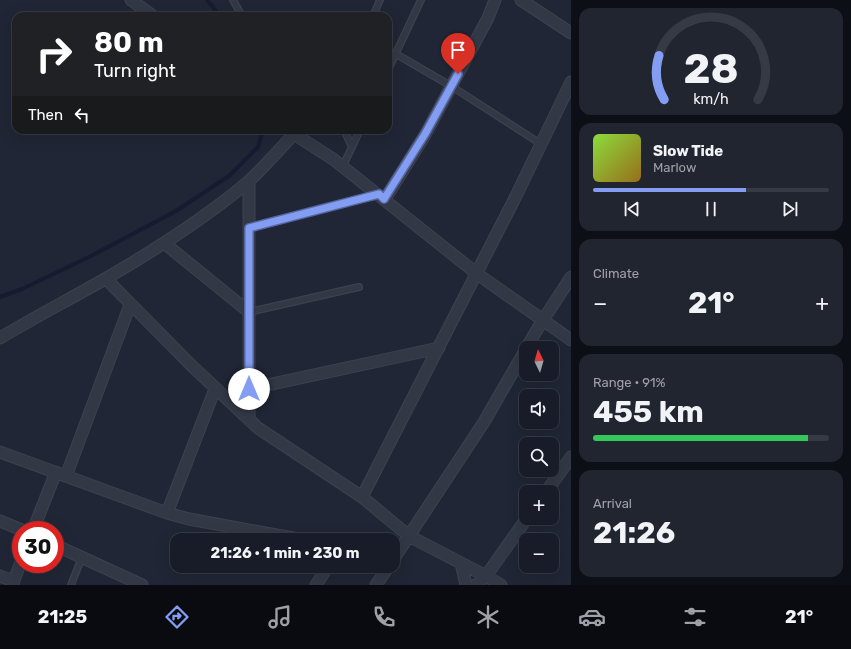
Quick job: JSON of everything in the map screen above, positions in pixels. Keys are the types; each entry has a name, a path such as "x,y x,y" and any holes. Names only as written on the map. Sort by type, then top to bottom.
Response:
{"street":[{"path":"131,0 148,12"},
{"path":"382,196 425,134 488,18 495,0"},
{"path":"521,0 571,33"},
{"path":"362,497 439,348 571,82"},
{"path":"0,338 42,313 106,279 164,243 211,211 249,180 290,134"},
{"path":"295,134 343,166 476,273 571,340"},
{"path":"249,180 249,420"},
{"path":"164,243 249,312"},
{"path":"530,341 571,277"},
{"path":"106,279 130,305 215,389 258,428 362,497 409,536 486,576 500,585"},
{"path":"38,521 61,474 130,305"},
{"path":"249,389 439,348"},
{"path":"400,550 484,422 519,360"},
{"path":"167,513 215,389"},
{"path":"0,452 167,513 268,533"},
{"path":"551,485 571,457"},
{"path":"0,521 12,526"},
{"path":"476,585 486,576 522,525"},
{"path":"64,549 140,584"},
{"path":"461,564 466,585"},
{"path":"0,576 13,583 17,573"},
{"path":"316,585 324,573"},
{"path":"376,585 384,573"}],"lane":[{"path":"233,0 240,12"},
{"path":"375,12 380,0"},
{"path":"392,62 421,0"},
{"path":"396,54 451,86 541,144"},
{"path":"346,134 352,147"},
{"path":"343,166 358,134"},
{"path":"249,228 382,196"},
{"path":"249,312 359,287"},
{"path":"71,585 82,557"}],"waterway":[{"path":"207,0 217,12"},
{"path":"0,297 22,289 91,256 176,211 229,176 258,147 262,134"}],"route":[{"path":"249,389 249,228 379,194 384,199 425,134 458,74"}]}
